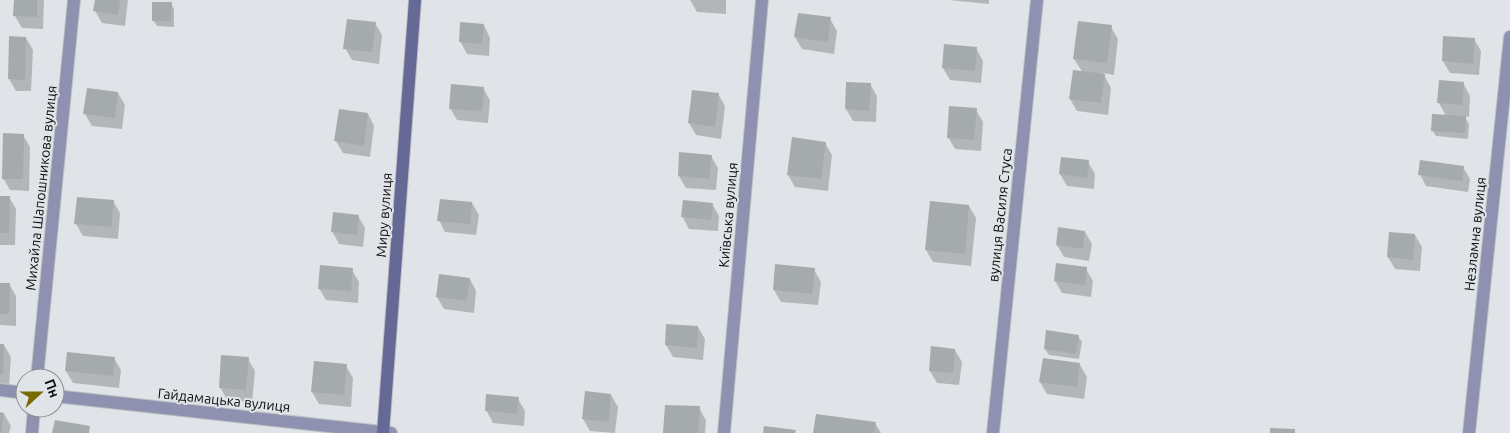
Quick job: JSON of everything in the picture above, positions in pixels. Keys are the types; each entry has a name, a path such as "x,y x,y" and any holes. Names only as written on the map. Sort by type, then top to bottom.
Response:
{"main road":[{"name":"Миру вулиця","path":"385,433 415,0"}],"street":[{"name":"Михайла Шапошникова вулиця","path":"38,368 74,0"},
{"name":"Київська вулиця","path":"724,433 762,0"},
{"name":"вулиця Василя Стуса","path":"993,433 1037,0"},
{"name":"Незламна вулиця","path":"1469,433 1510,38"},
{"path":"0,390 15,392"},
{"name":"Гайдамацька вулиця","path":"65,397 385,433"},
{"path":"32,433 33,418"}],"building":[{"path":"14,0 37,0 37,17 13,16"},
{"path":"95,0 120,0 118,15 93,11"},
{"path":"152,2 172,2 171,21 152,21"},
{"path":"798,13 831,17 828,42 794,37"},
{"path":"347,19 376,22 372,52 343,49"},
{"path":"1078,21 1112,25 1107,63 1073,59"},
{"path":"460,22 484,24 482,44 459,42"},
{"path":"9,36 26,37 25,80 8,79"},
{"path":"1443,36 1475,38 1473,64 1442,61"},
{"path":"944,44 977,47 975,71 942,68"},
{"path":"1073,70 1105,74 1101,103 1069,99"},
{"path":"1439,80 1464,82 1462,105 1437,103"},
{"path":"846,82 871,83 869,111 845,109"},
{"path":"451,84 484,87 482,111 449,109"},
{"path":"87,88 118,92 115,118 83,114"},
{"path":"692,90 719,93 715,127 688,123"},
{"path":"949,106 977,108 974,140 947,138"},
{"path":"339,109 368,113 364,146 334,141"},
{"path":"1432,114 1466,116 1465,133 1431,131"},
{"path":"3,133 24,134 23,179 2,179"},
{"path":"792,137 826,142 821,179 787,175"},
{"path":"679,152 712,155 709,179 678,176"},
{"path":"1061,157 1089,160 1087,178 1059,174"},
{"path":"1420,160 1464,166 1462,181 1418,175"},
{"path":"0,196 10,196 9,233 0,233"},
{"path":"77,197 114,200 111,227 74,224"},
{"path":"440,199 472,202 470,224 437,221"},
{"path":"683,200 713,203 711,220 681,217"},
{"path":"930,201 969,205 965,254 925,250"},
{"path":"333,212 359,215 357,235 331,232"},
{"path":"1058,227 1085,231 1083,249 1056,245"},
{"path":"1389,232 1415,234 1413,260 1387,257"},
{"path":"1056,263 1087,267 1085,285 1054,281"},
{"path":"775,264 815,268 812,294 773,290"},
{"path":"320,265 353,268 351,291 318,289"},
{"path":"439,274 470,278 467,301 436,297"},
{"path":"0,283 10,283 9,314 0,314"},
{"path":"666,324 698,326 697,348 665,345"},
{"path":"1046,330 1079,335 1076,354 1044,349"},
{"path":"0,344 4,344 3,374 0,374"},
{"path":"931,346 955,349 953,373 929,371"},
{"path":"67,352 115,357 113,376 65,371"},
{"path":"221,355 249,357 246,390 219,388"},
{"path":"1043,358 1080,363 1077,387 1039,382"},
{"path":"314,361 347,364 344,395 311,392"},
{"path":"585,391 611,394 609,422 582,419"},
{"path":"486,394 519,397 517,414 485,411"},
{"path":"665,405 700,406 698,433 663,433"},
{"path":"0,412 4,413 1,433 0,433"},
{"path":"816,414 876,422 874,433 813,433"},
{"path":"55,420 90,426 89,433 52,433"},
{"path":"764,426 796,430 795,433 763,433"},
{"path":"1270,428 1295,429 1295,433 1270,433"}]}
